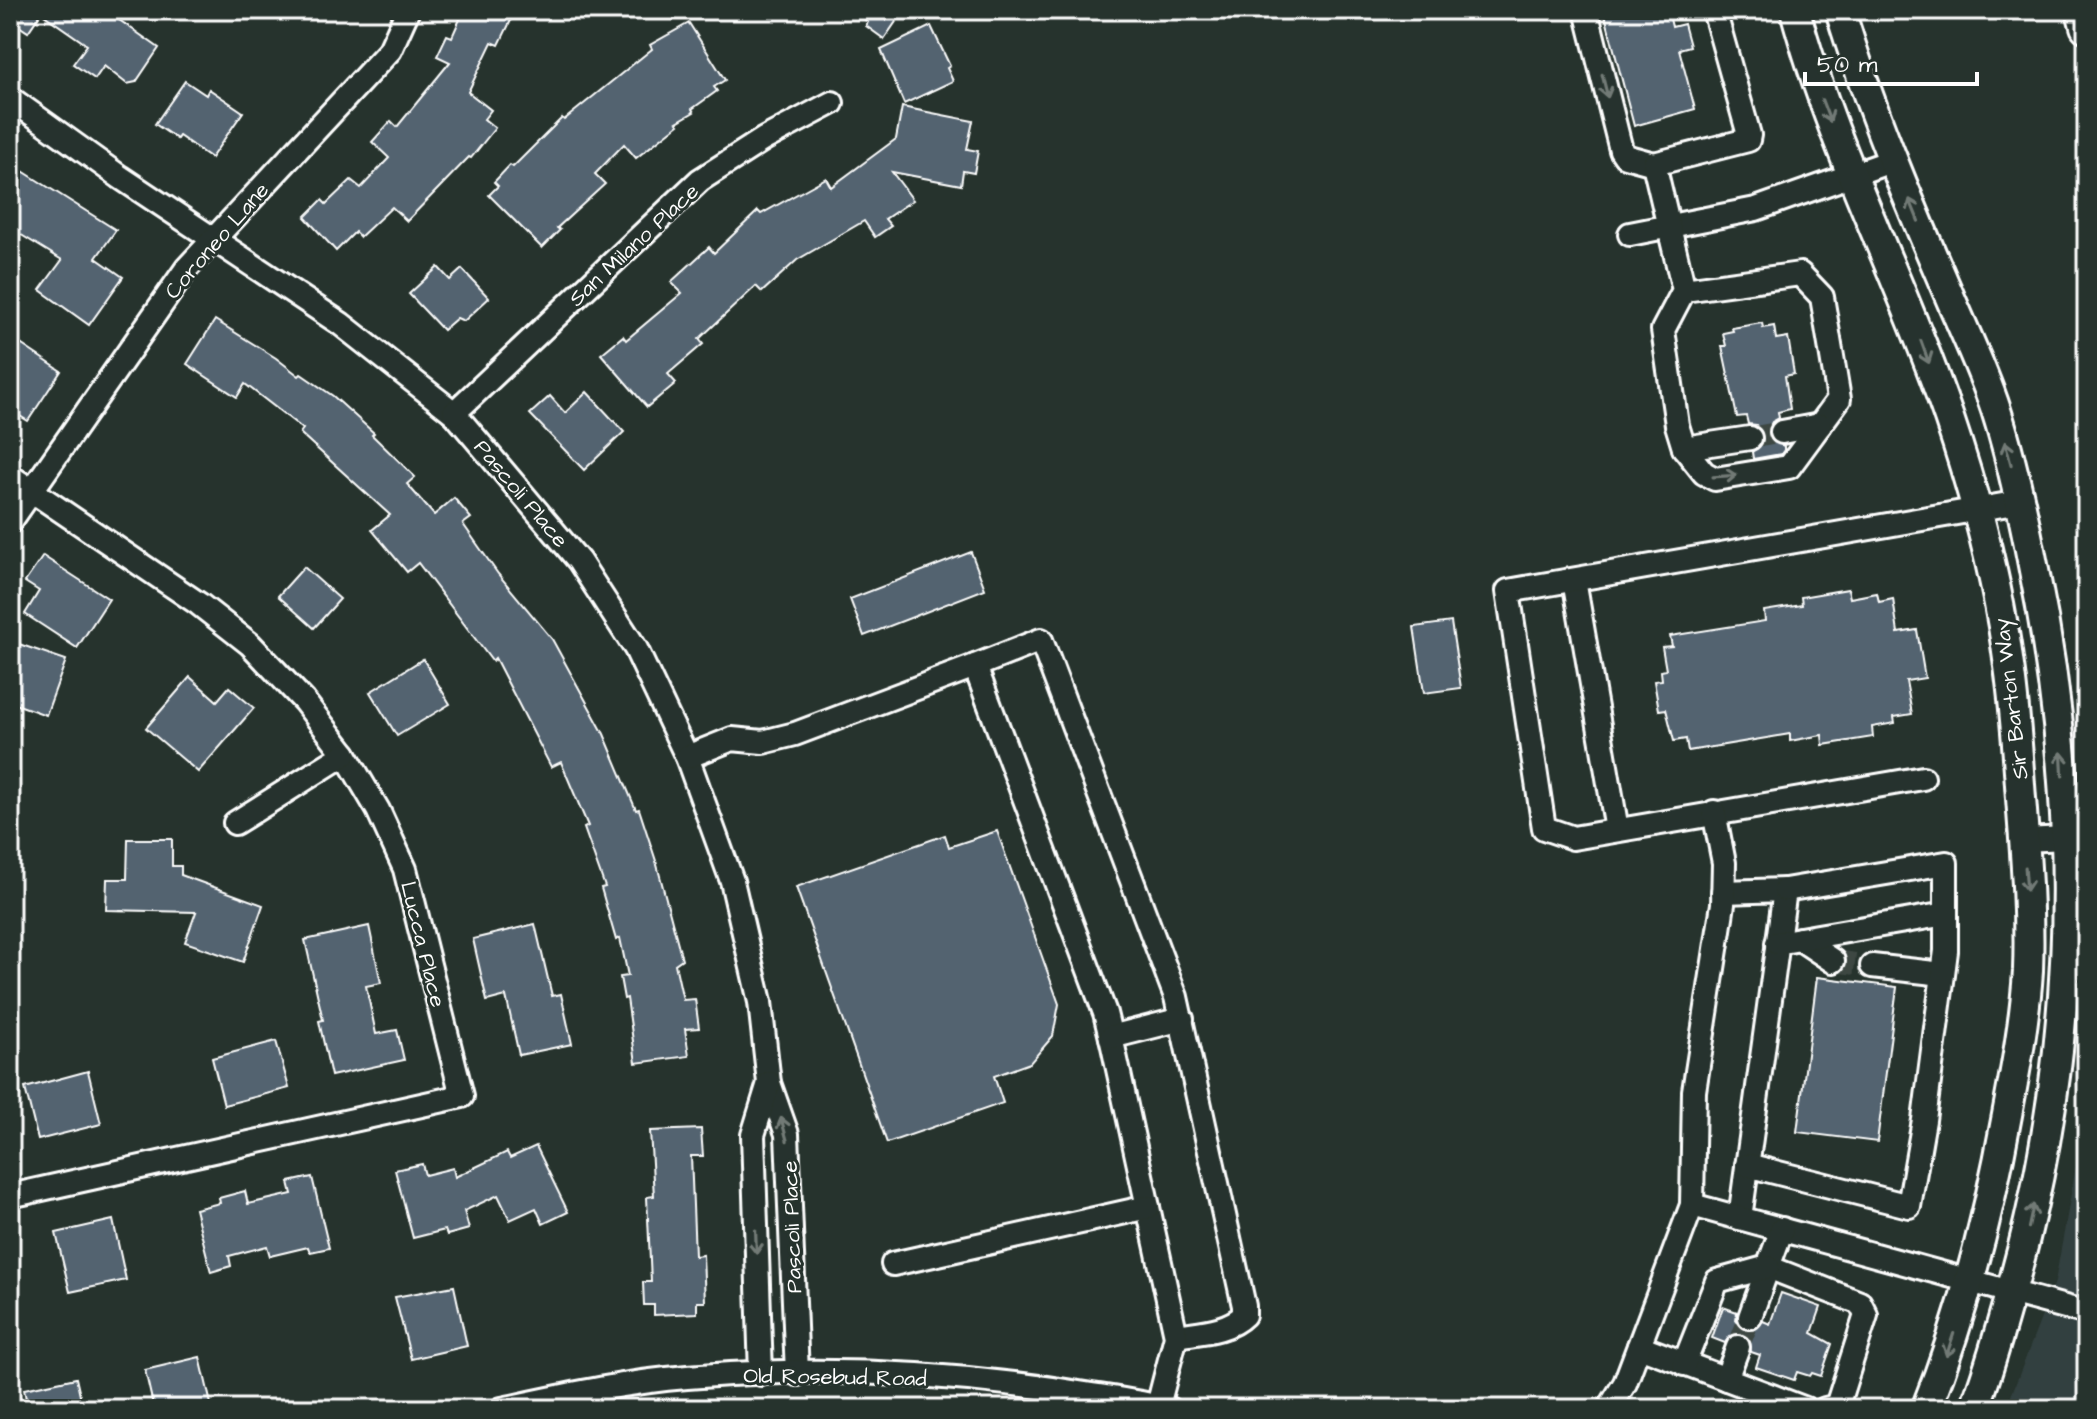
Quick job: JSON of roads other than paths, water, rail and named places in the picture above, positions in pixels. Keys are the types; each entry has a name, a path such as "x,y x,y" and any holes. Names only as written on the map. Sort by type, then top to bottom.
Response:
{"highway":[{"path":"2083,10 2087,26"}],"main road":[{"name":"Sir Barton Way","path":"1795,10 1826,112 1921,341 1965,466 2001,617 2009,667 2028,896 2028,971 2022,1037 1995,1181 1970,1280 1942,1371 1926,1409"},
{"name":"Sir Barton Way","path":"1840,10 1894,160 1995,408 2020,502 2050,646 2076,837 2055,1088 2030,1223 1990,1368 1974,1409"}],"street":[{"name":"Coroneo Lane","path":"10,522 187,268 390,50 408,10"},
{"path":"1586,10 1621,150 1625,156 1654,164 1748,140 1714,10"},
{"name":"Pascoli Place","path":"10,98 341,324 454,413 579,561 636,649 687,757 732,881 760,1002 769,1083 787,1134 797,1374"},
{"name":"San Milano Place","path":"454,413 700,180 764,139 832,103"},
{"path":"1630,234 1756,209 1894,160"},
{"path":"1654,164 1684,290 1663,330 1677,425 1684,448 1704,473 1715,479 1789,467 1839,399 1822,297 1800,274 1684,290"},
{"path":"1782,432 1820,425"},
{"path":"1684,448 1750,438"},
{"name":"Lucca Place","path":"10,476 199,604 250,644 304,701 345,754 378,810 405,869 462,1096 10,1196"},
{"path":"1923,778 1573,838 1544,828 1508,591 2020,502"},
{"path":"1574,580 1617,830"},
{"path":"687,757 732,739 775,741 1041,640 1182,1019 1244,1306 1244,1315 1238,1321 1221,1328 1176,1336"},
{"path":"975,666 1111,1037 1176,1336 1164,1408"},
{"path":"235,823 345,754"},
{"path":"1609,1409 1625,1383 1692,1205 1694,1091 1723,892 1724,863 1714,812"},
{"path":"2024,840 2076,837"},
{"path":"1723,892 1785,890 1946,863 1943,974 1909,1206 1747,1165"},
{"path":"1740,1218 1785,890"},
{"path":"1777,943 1946,914"},
{"path":"1800,939 1833,961"},
{"path":"1872,966 1943,974"},
{"path":"1111,1037 1182,1019"},
{"name":"Pascoli Place","path":"761,1374 753,1135 769,1083"},
{"path":"1692,1205 2087,1313"},
{"path":"893,1264 1148,1207"},
{"path":"1750,1317 1782,1229"},
{"path":"1684,1364 1717,1281 1768,1267 1860,1303 1866,1315 1837,1406 1825,1409"},
{"path":"1639,1346 1806,1409"},
{"path":"1726,1379 1738,1347"},
{"name":"Old Rosebud Road","path":"502,1409 588,1391 658,1381 761,1374 946,1378 1043,1387 1164,1408"}],"tunnel":[{"path":"1750,438 1782,432"},
{"path":"1833,961 1872,966"},
{"path":"1738,1347 1750,1317"}]}
